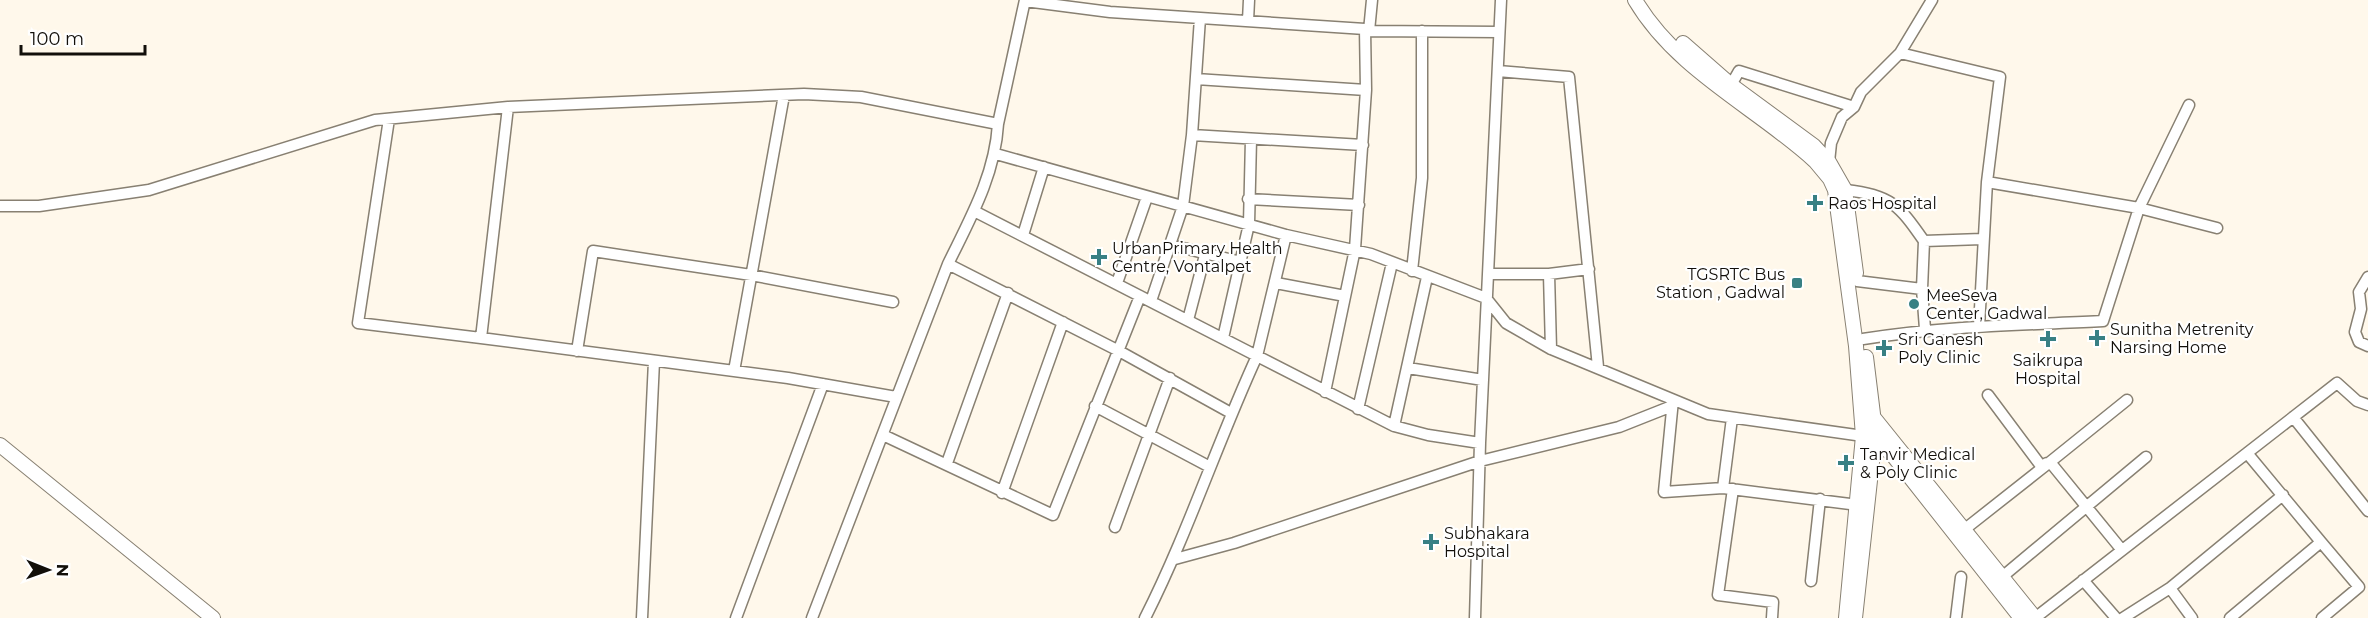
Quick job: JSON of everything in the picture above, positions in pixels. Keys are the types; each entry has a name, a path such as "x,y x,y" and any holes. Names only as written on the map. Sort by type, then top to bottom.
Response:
{"main road":[{"path":"1635,0 1668,41 1701,72 1804,151 1830,179 1839,204 1868,412 2035,618"},
{"path":"1646,0 1674,35 1731,85 1814,146 1829,162 1845,190 1857,281 1868,412 1855,618"},
{"path":"1846,618 1868,437"},
{"path":"1868,437 1892,453 2021,618"},
{"path":"0,445 213,618"}],"street":[{"path":"1248,21 1250,0"},
{"path":"1325,392 1355,249 1363,145 1367,30 1372,0"},
{"path":"1475,618 1486,298 1501,0"},
{"path":"1829,162 1831,143 1842,117 1854,107 1861,92 1900,53 1932,0"},
{"path":"812,618 948,264 974,211 996,154 998,124 1025,1 1110,12 1367,30 1499,32"},
{"path":"1151,301 1183,206 1192,135 1200,18"},
{"path":"1412,271 1422,177 1422,31"},
{"path":"1900,53 2000,77 1982,239 1979,327"},
{"path":"1498,71 1569,77 1598,367"},
{"path":"1731,85 1739,71 1854,107"},
{"path":"1196,79 1366,90"},
{"path":"0,206 39,206 148,190 375,120 508,107 784,94 861,97 998,124"},
{"path":"734,371 784,94"},
{"path":"1863,339 1925,329 2103,321 2139,208 2189,105"},
{"path":"481,338 508,107"},
{"path":"389,119 358,323 734,371 896,397"},
{"path":"1192,135 1363,145"},
{"path":"1223,338 1249,224 1251,139"},
{"path":"996,154 1286,235 1355,249 1486,298 1506,323 1551,349 1598,367 1673,403 1708,414 1868,437"},
{"path":"1023,235 1044,167"},
{"path":"1987,182 2139,208 2217,228"},
{"path":"1845,190 1875,195 1901,207 1924,241 1922,289 1925,329"},
{"path":"1117,283 1147,197"},
{"path":"1248,199 1359,205"},
{"path":"974,211 1394,426 1428,435 1480,443"},
{"path":"1145,618 1175,559 1231,413 1257,356 1286,235"},
{"path":"1924,241 1982,239"},
{"path":"1171,245 1240,262"},
{"path":"577,351 593,250 751,275 893,302"},
{"path":"1188,320 1205,255"},
{"path":"1358,409 1392,263"},
{"path":"948,264 1119,351 1231,413"},
{"path":"1488,274 1549,274 1589,269"},
{"path":"1549,274 1551,349"},
{"path":"1394,426 1427,277"},
{"path":"2368,277 2355,332 2359,342 2368,346"},
{"path":"1857,281 1922,289"},
{"path":"1276,283 1345,296"},
{"path":"947,463 1008,293"},
{"path":"883,435 947,463 1002,493 1053,515 1140,296"},
{"path":"1002,493 1063,322"},
{"path":"642,618 654,361"},
{"path":"1408,368 1483,380"},
{"path":"1115,527 1170,378"},
{"path":"2035,618 2337,383 2357,401 2368,405"},
{"path":"736,618 823,384"},
{"path":"1988,395 2041,466 2050,462"},
{"path":"1965,529 2127,400"},
{"path":"1175,559 1234,543 1480,461 1619,427 1673,403"},
{"path":"1673,403 1664,492 1728,488 1858,505"},
{"path":"1095,406 1210,467"},
{"path":"2293,417 2368,511"},
{"path":"1732,418 1718,595 1773,602 1772,618"},
{"path":"2247,453 2359,587 2322,618"},
{"path":"2002,577 2146,457"},
{"path":"2050,462 2087,504 2121,549"},
{"path":"2123,618 2170,588 2283,495"},
{"path":"1811,581 1820,499"},
{"path":"2230,618 2321,542"},
{"path":"1956,618 1961,577"},
{"path":"2083,580 2116,618"},
{"path":"2170,588 2192,618"}],"place":[{"name":"Raos Hospital","path":"1815,203"},
{"name":"UrbanPrimary Health Centre, Vontalpet","path":"1099,257"},
{"name":"TGSRTC Bus Station , Gadwal","path":"1797,283"},
{"name":"MeeSeva Center, Gadwal","path":"1914,304"},
{"name":"Sunitha Metrenity Narsing Home","path":"2097,338"},
{"name":"Saikrupa Hospital","path":"2048,339"},
{"name":"Sri Ganesh Poly Clinic","path":"1884,348"},
{"name":"Tanvir Medical & Poly Clinic","path":"1846,463"},
{"name":"Subhakara Hospital","path":"1431,542"}]}
